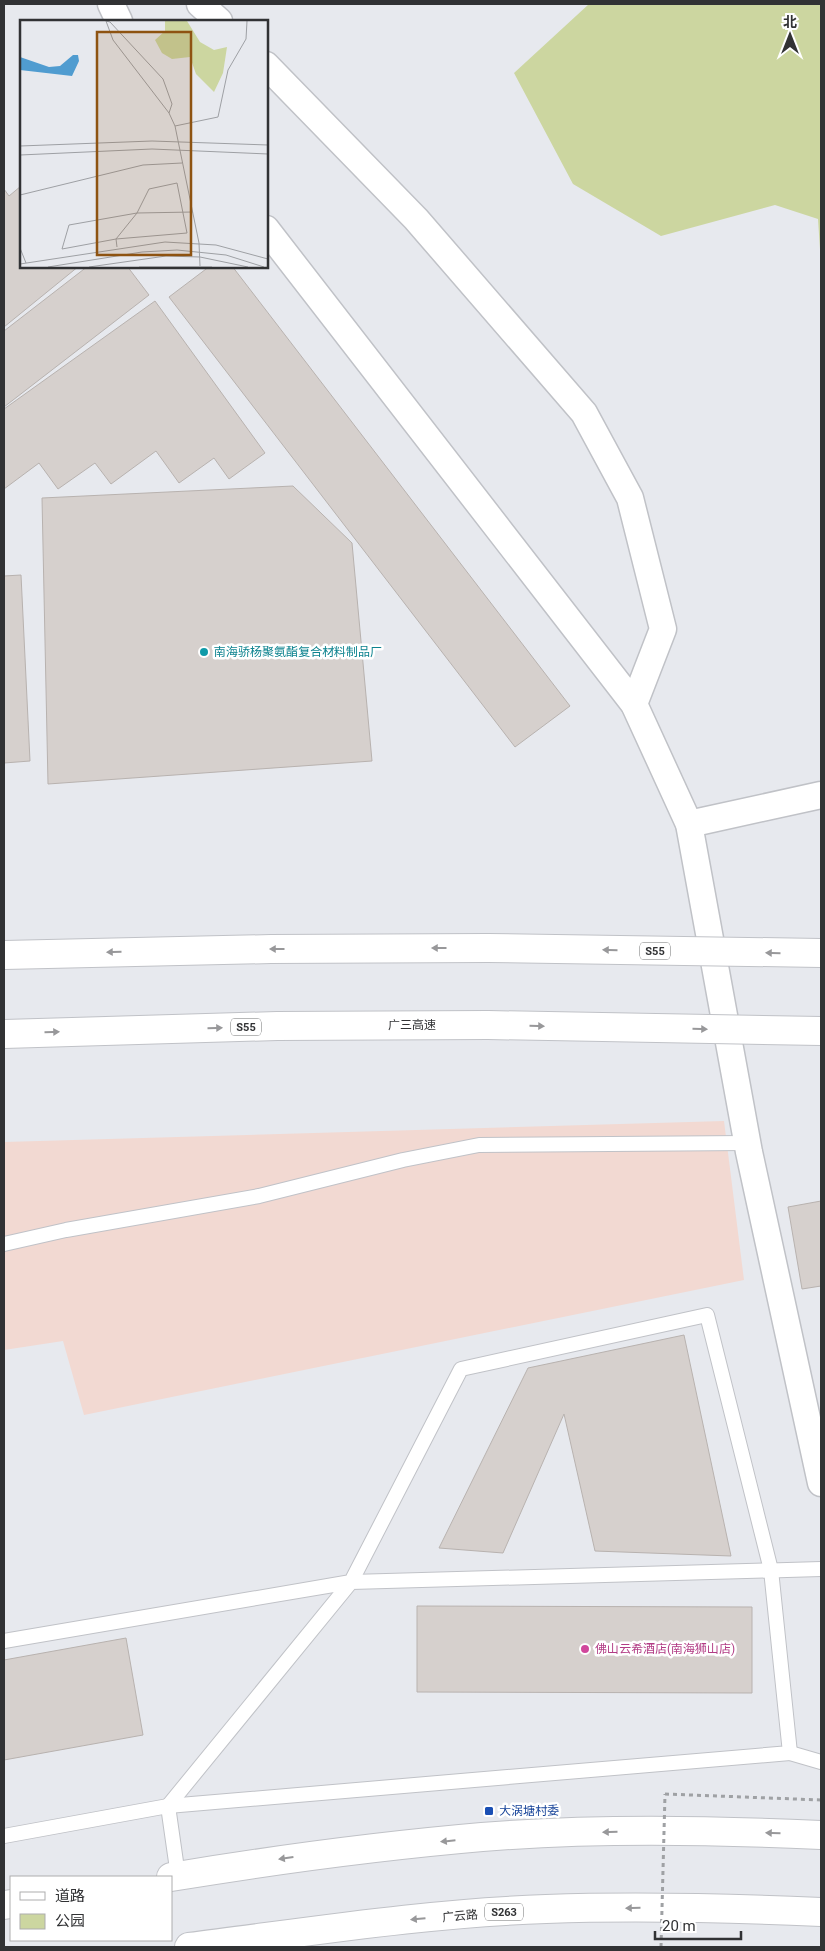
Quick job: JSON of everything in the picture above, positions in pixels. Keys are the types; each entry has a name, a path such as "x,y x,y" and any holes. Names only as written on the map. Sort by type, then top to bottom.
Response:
{"main road":[{"name":"S55","path":"4,955 271,948 488,948 821,954"},
{"name":"广三高速","path":"4,1034 277,1026 488,1025 821,1031"},
{"path":"174,1877 286,1858 483,1837 597,1832 716,1830 821,1835"},
{"name":"广云路","path":"189,1947 399,1920 544,1909 705,1907 821,1912"}],"street":[{"path":"111,4 119,20"},
{"path":"200,4 218,20"},
{"path":"268,67 416,219 584,413 630,498 663,629 634,704"},
{"path":"268,232 634,704 689,824 747,1143 821,1483"},
{"path":"689,824 821,794"}],"lane":[{"path":"4,1244 66,1230 259,1196 403,1160 480,1145 747,1143"},
{"path":"174,1877 168,1806 351,1582 461,1369 707,1315 771,1570 790,1753"},
{"path":"4,1640 351,1582 821,1569"},
{"path":"4,1836 168,1806 790,1753 821,1762"}],"path":[{"path":"661,1947 664,1794 821,1800"}],"shaded area":[{"path":"724,1121 744,1280 84,1415 63,1341 4,1350 4,1142"}],"green space":[{"path":"589,4 821,4 821,264 818,219 775,205 661,236 573,184 514,73"}],"building":[{"path":"20,187 20,268 77,268 4,327 4,189 9,196"},
{"path":"85,268 129,268 149,295 4,407 4,331"},
{"path":"207,268 234,268 570,706 515,747 169,297"},
{"path":"155,301 265,453 229,479 214,458 179,483 156,451 111,484 95,463 58,489 39,463 4,489 4,409"},
{"name":"南海骄杨聚氨酯复合材料制品厂","path":"293,486 352,543 372,761 48,784 42,498"},
{"path":"21,575 30,761 4,763 4,576"},
{"path":"821,1201 821,1286 802,1289 788,1207"},
{"path":"684,1335 731,1556 595,1551 564,1414 503,1553 439,1548 528,1368"},
{"name":"佛山云希酒店(南海狮山店)","path":"417,1606 752,1607 752,1693 417,1692"},
{"path":"126,1638 143,1735 4,1760 4,1660"}],"place":[{"name":"南海骄杨聚氨酯复合材料制品厂","path":"204,652"},
{"name":"佛山云希酒店(南海狮山店)","path":"585,1649"},
{"name":"大涡塘村委","path":"489,1811"}]}
